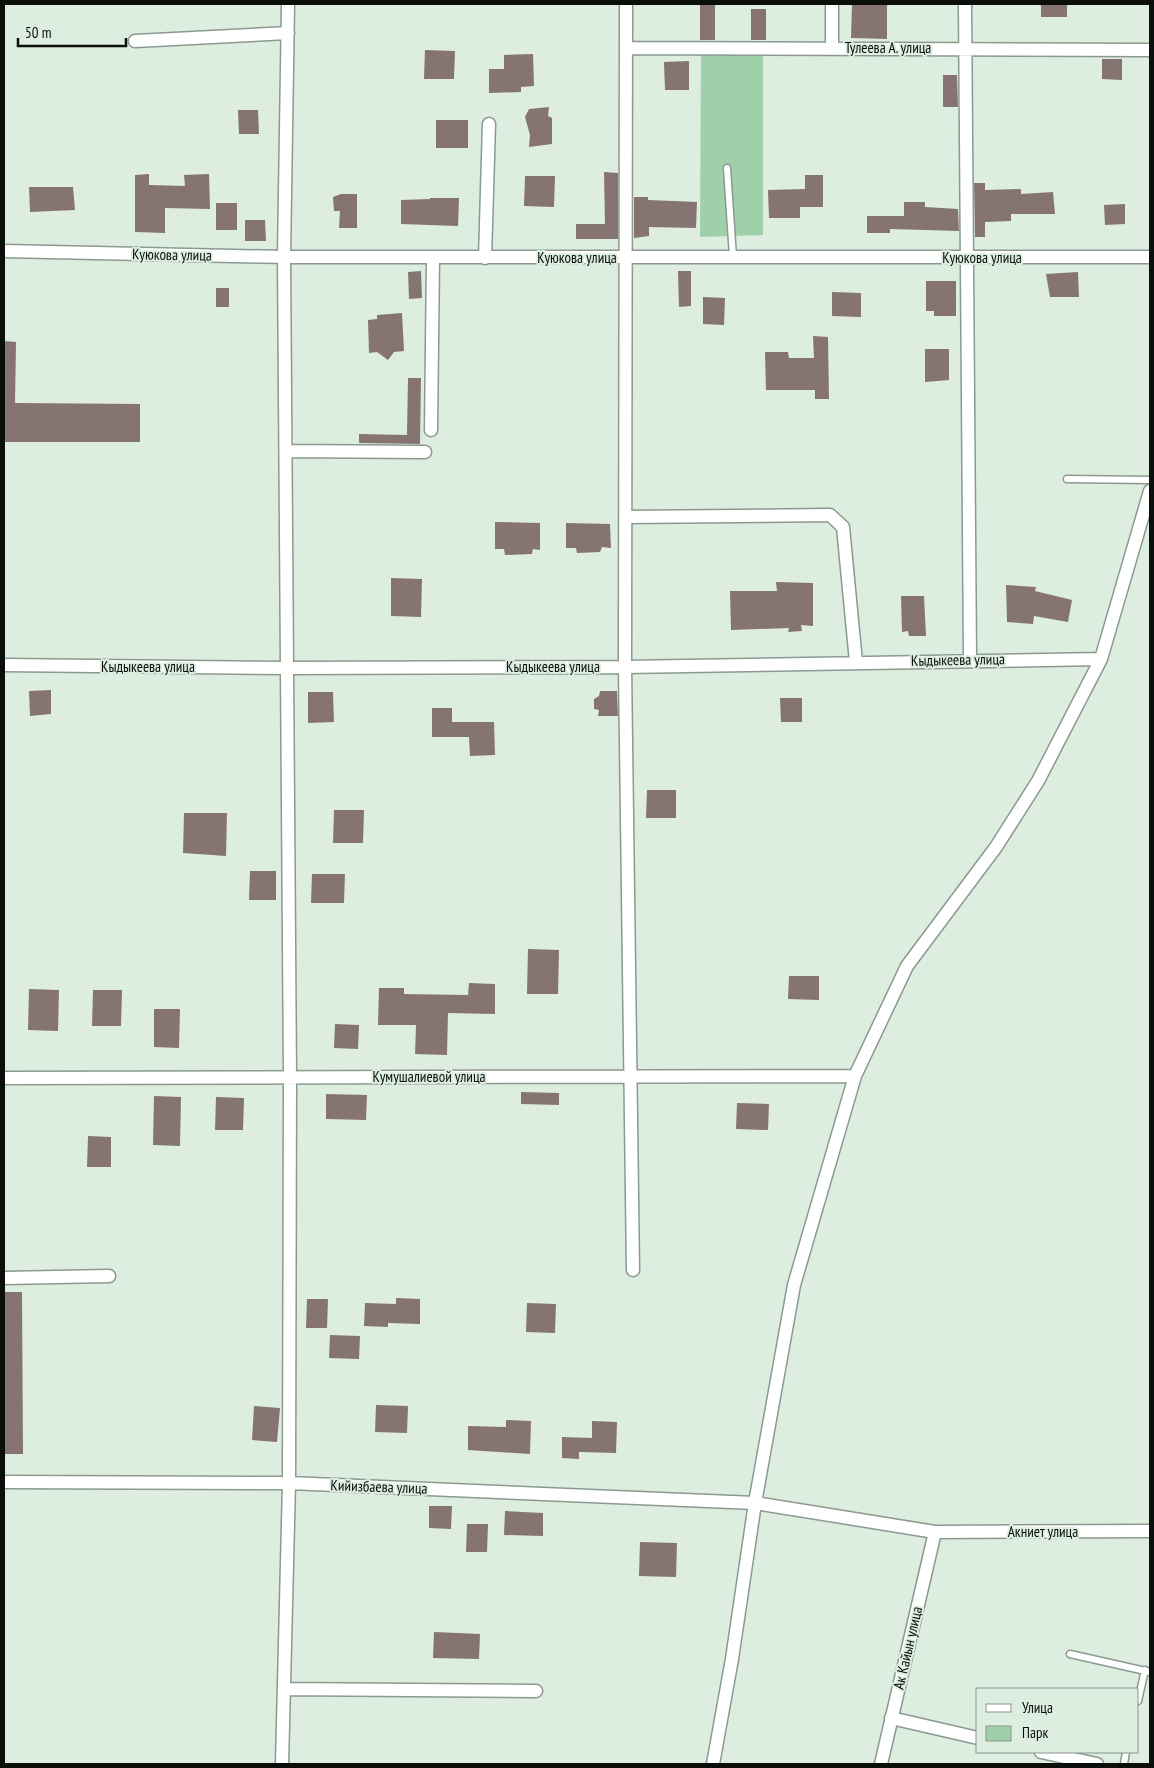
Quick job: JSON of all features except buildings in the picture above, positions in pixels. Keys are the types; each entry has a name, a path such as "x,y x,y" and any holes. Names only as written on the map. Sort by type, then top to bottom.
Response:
{"street":[{"path":"282,1764 289,1483 290,1078 284,257 288,4"},
{"path":"626,4 625,667 633,1270"},
{"path":"832,4 832,48"},
{"path":"965,4 970,660"},
{"path":"135,41 288,33"},
{"name":"Тулеева А. улица","path":"626,48 1150,50"},
{"path":"484,258 489,124"},
{"name":"Куюкова улица","path":"4,252 433,258 1150,257"},
{"path":"432,430 433,258"},
{"path":"286,451 425,452"},
{"path":"713,1764 732,1659 755,1503 794,1285 855,1076 907,966 996,847 1038,781 1101,659 1150,491"},
{"path":"626,517 830,515 843,527 856,662"},
{"name":"Кыдыкеева улица","path":"4,666 288,668 625,667 1101,659"},
{"name":"Кумушалиевой улица","path":"4,1078 855,1076"},
{"path":"4,1278 108,1276"},
{"name":"Кийизбаева улица","path":"4,1482 289,1483 755,1503 935,1532"},
{"name":"Акниет улица","path":"935,1532 1150,1531"},
{"name":"Ак Кайын улица","path":"881,1764 935,1532"},
{"path":"284,1689 536,1691"},
{"path":"891,1718 976,1738"},
{"path":"1046,1753 1097,1764"}],"lane":[{"path":"727,168 733,258"},
{"path":"1067,479 1150,480"},
{"path":"1070,1654 1148,1671 1139,1698"}],"green space":[{"path":"701,54 763,56 763,235 700,237"}]}
